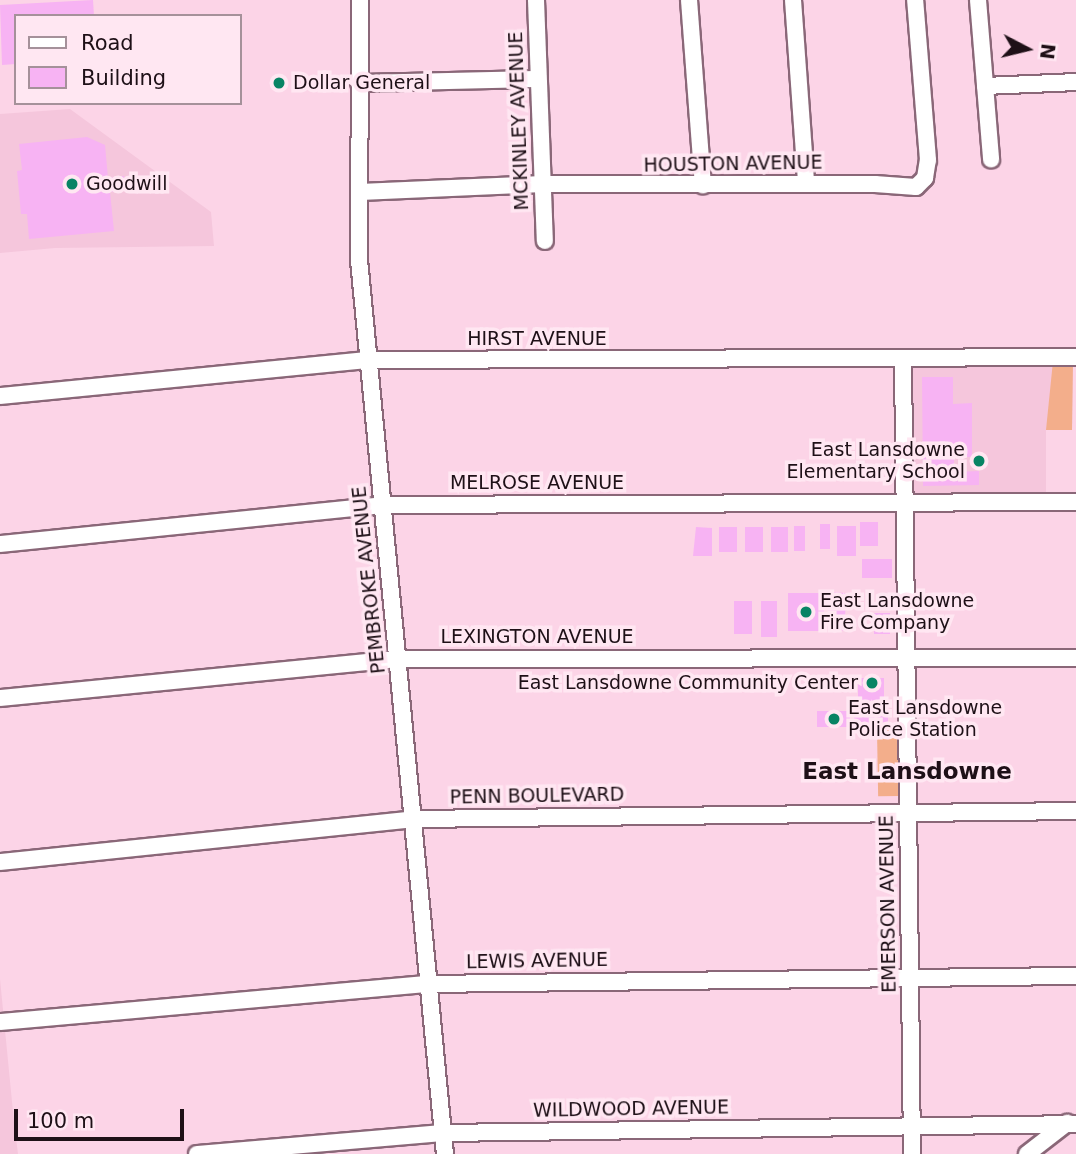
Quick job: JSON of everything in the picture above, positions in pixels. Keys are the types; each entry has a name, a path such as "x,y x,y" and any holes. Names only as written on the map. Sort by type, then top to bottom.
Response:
{"street":[{"name":"PEMBROKE AVENUE","path":"360,0 359,260 414,819 426,984 445,1154"},
{"name":"MCKINLEY AVENUE","path":"536,0 544,241"},
{"path":"689,0 703,185"},
{"path":"793,0 806,183"},
{"name":"HOUSTON AVENUE","path":"360,192 542,184 806,183 875,184 910,188 922,182 928,160 915,0"},
{"path":"978,0 991,159"},
{"path":"359,83 538,79"},
{"path":"985,86 1076,82"},
{"name":"HIRST AVENUE","path":"0,397 369,360 903,360 1076,357"},
{"name":"EMERSON AVENUE","path":"903,360 912,1154"},
{"name":"MELROSE AVENUE","path":"0,544 382,505 1076,502"},
{"name":"LEXINGTON AVENUE","path":"0,698 397,659 1076,658"},
{"name":"PENN BOULEVARD","path":"0,862 414,819 1076,811"},
{"name":"LEWIS AVENUE","path":"0,1022 426,984 1076,976"},
{"path":"1031,1152 1073,1122"},
{"name":"WILDWOOD AVENUE","path":"197,1154 443,1133 1073,1122"}],"shaded area":[{"path":"70,109 211,212 214,246 55,248 0,253 0,114"},
{"path":"1053,361 1073,361 1072,430 1046,430"},
{"name":"East Lansdowne Elementary School","path":"1073,361 1072,430 1046,430 1046,498 916,497 911,373 915,363"},
{"path":"877,730 898,730 899,796 878,796"},
{"path":"0,979 14,1122 18,1154 0,1154"}],"building":[{"path":"93,0 94,14 14,14 14,64 2,65 0,5"},
{"name":"Goodwill","path":"87,137 105,145 108,178 124,176 126,190 110,192 114,231 29,239 27,214 21,214 17,171 22,170 19,144"},
{"path":"922,377 953,377 953,404 972,403 972,457 954,457 954,472 979,471 979,485 923,486"},
{"path":"860,522 878,522 878,546 860,546"},
{"path":"820,524 830,524 830,549 820,549"},
{"path":"794,526 805,526 805,551 794,551"},
{"path":"837,526 856,526 856,556 837,556"},
{"path":"696,527 712,528 712,556 693,556"},
{"path":"719,527 737,527 737,552 719,552"},
{"path":"745,527 763,527 763,552 745,552"},
{"path":"771,527 788,527 788,552 771,552"},
{"path":"862,559 892,559 892,578 862,578"},
{"path":"828,592 846,593 845,619 854,619 854,631 828,630"},
{"name":"East Lansdowne Fire Company","path":"788,593 824,593 824,631 788,631"},
{"path":"734,601 752,601 752,634 734,634"},
{"path":"761,601 777,601 777,637 761,637"},
{"path":"874,613 890,613 890,634 874,634"},
{"path":"858,678 884,678 884,712 888,712 888,728 854,727 854,714 858,714"},
{"name":"East Lansdowne Police Station","path":"817,711 850,711 850,727 817,727"}],"place":[{"name":"Dollar General","path":"279,83"},
{"name":"Goodwill","path":"72,184"},
{"name":"East Lansdowne Elementary School","path":"979,461"},
{"name":"East Lansdowne Fire Company","path":"806,612"},
{"name":"East Lansdowne Community Center","path":"872,683"},
{"name":"East Lansdowne Police Station","path":"834,719"}],"district":[{"name":"East Lansdowne","path":"907,771"}]}
